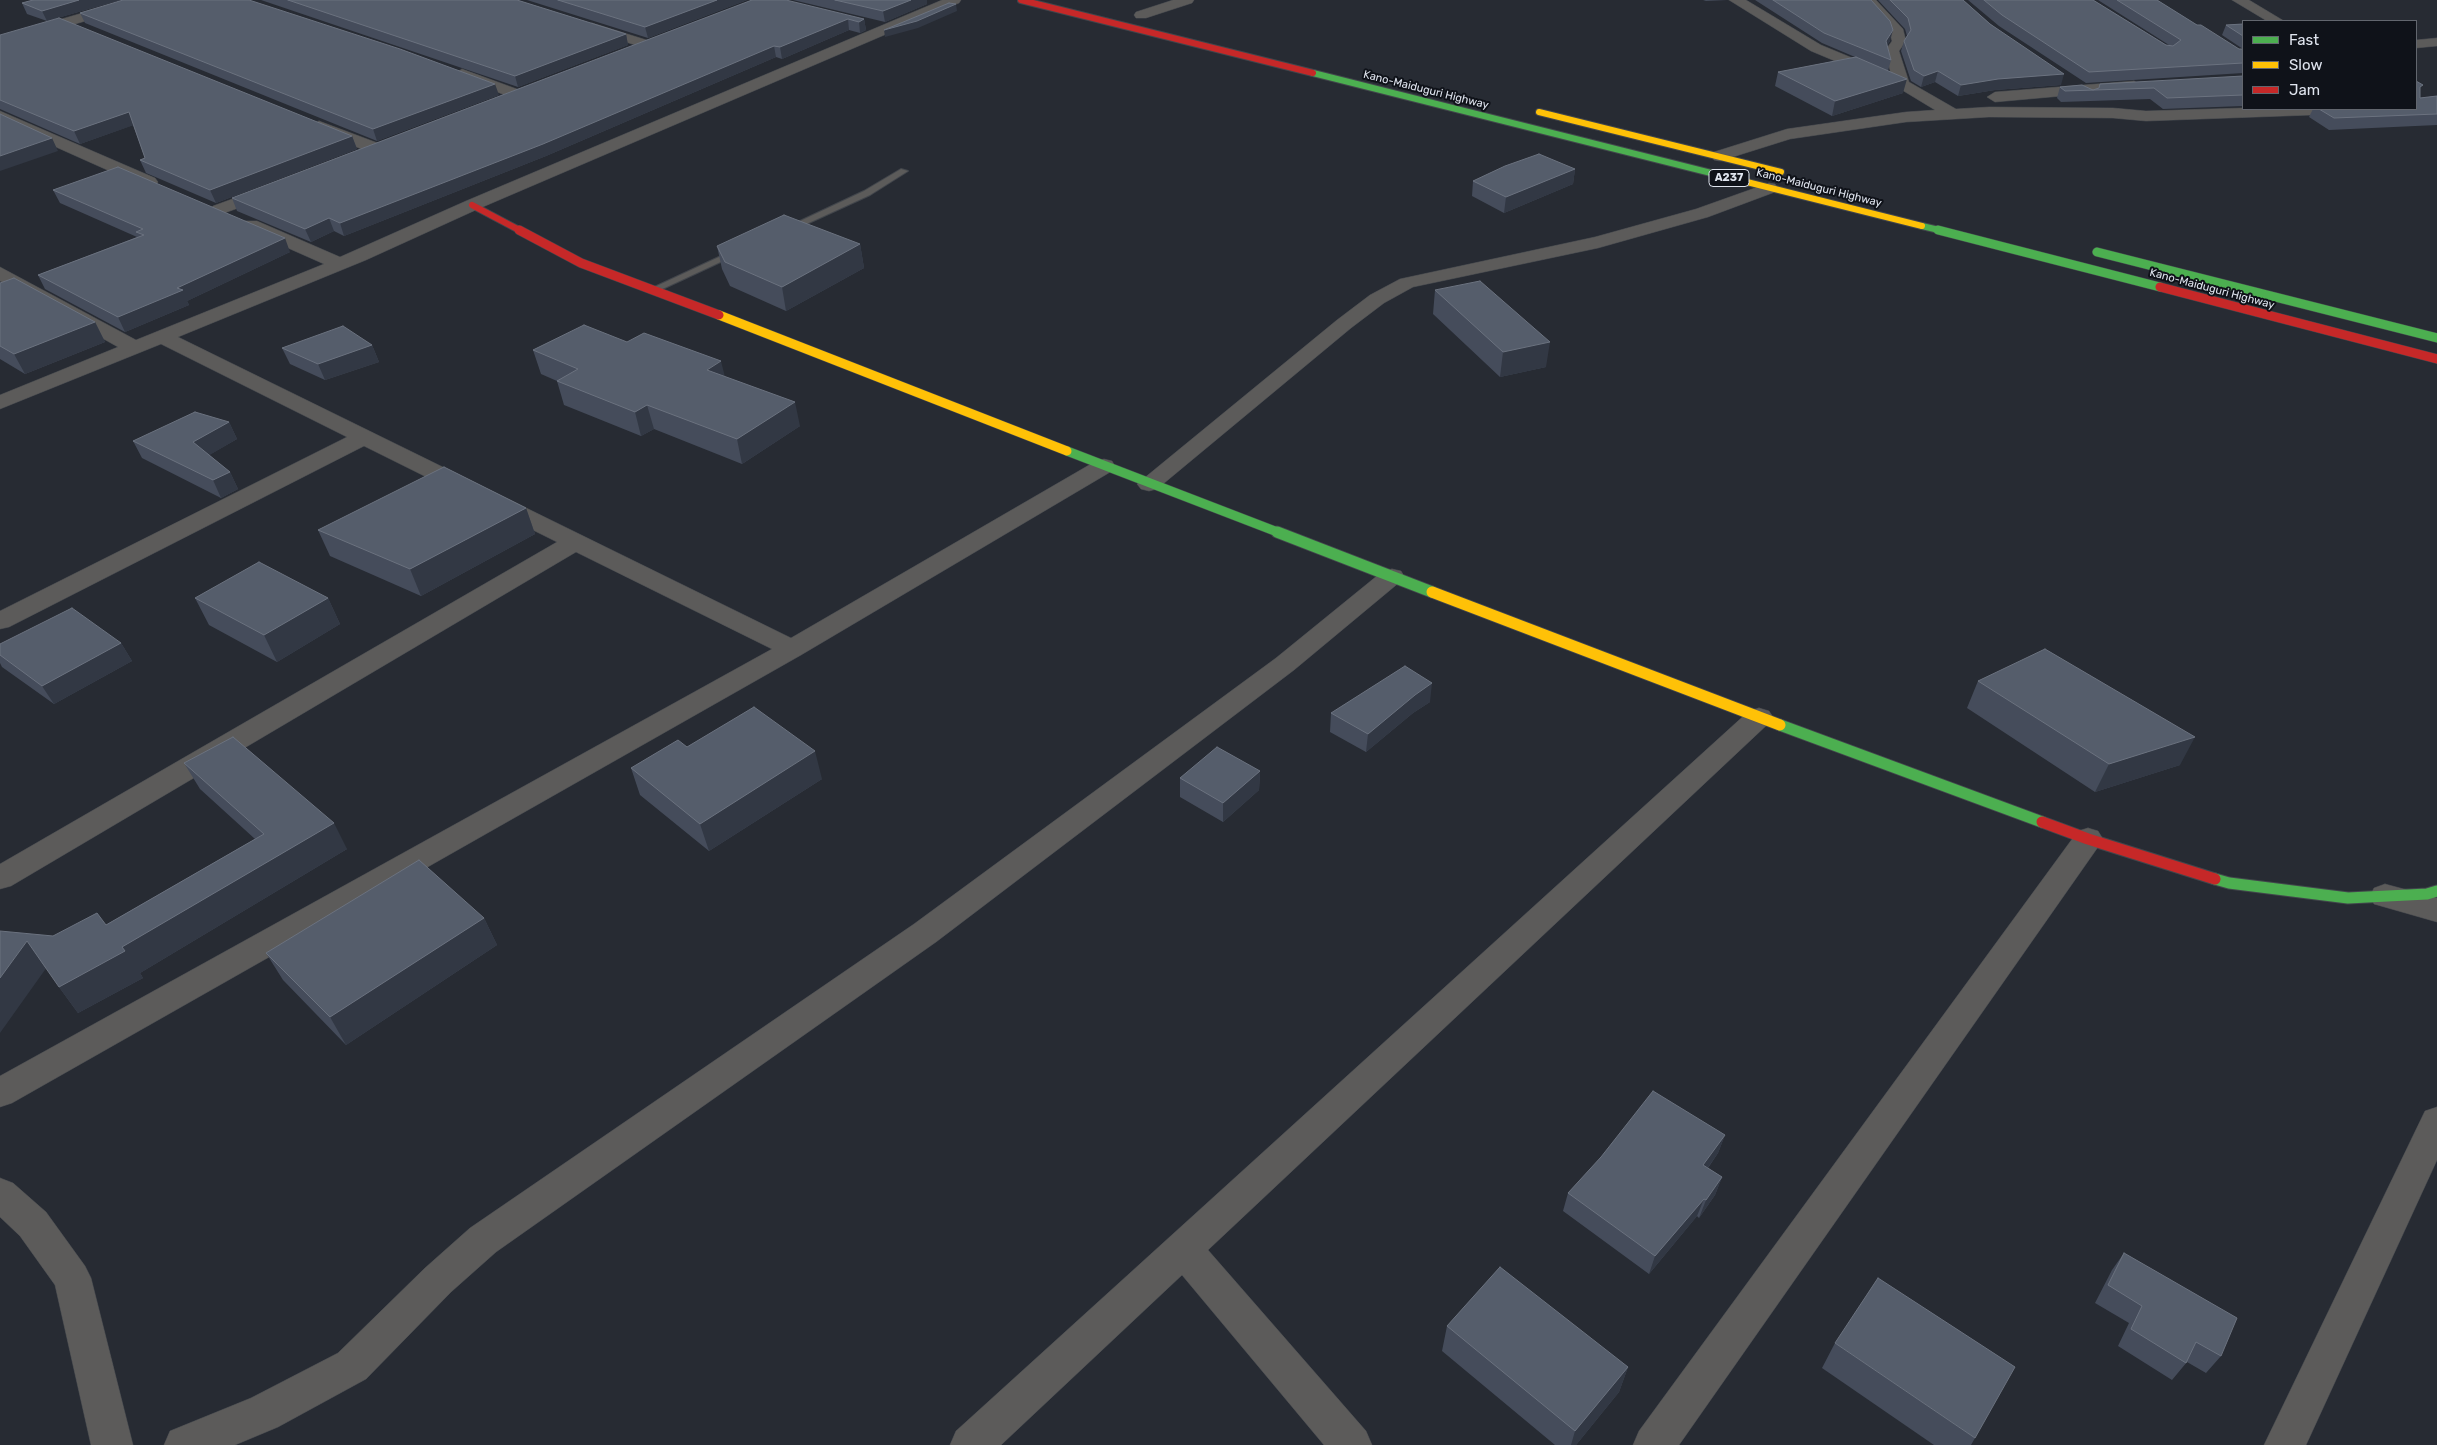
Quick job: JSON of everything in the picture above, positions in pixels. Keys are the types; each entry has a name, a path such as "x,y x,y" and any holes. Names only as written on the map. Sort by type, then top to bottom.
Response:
{"main road":[{"name":"Kano-Maiduguri Highway","path":"1020,0 2437,359"},
{"path":"1137,14 1160,20"},
{"name":"Kano-Maiduguri Highway","path":"1527,109 1797,176"},
{"path":"472,205 581,263 1149,484 1759,717 2088,839 2229,883 2348,898 2437,891"},
{"name":"Kano-Maiduguri Highway","path":"2083,249 2437,338"}],"street":[{"path":"0,42 142,0"},
{"path":"0,403 340,264 472,205 954,0"},
{"path":"1137,14 1187,0"},
{"path":"1736,0 1816,48 1902,84 1934,101 1952,114"},
{"path":"1868,0 1896,29 1899,41 1892,51 1902,84"},
{"path":"2239,0 2275,20"},
{"path":"577,22 648,45"},
{"path":"859,22 886,29"},
{"path":"65,23 83,31"},
{"path":"620,56 666,38"},
{"path":"2417,44 2437,42"},
{"path":"445,68 518,95"},
{"path":"2062,75 2113,113"},
{"path":"1934,101 2148,85"},
{"path":"492,105 537,88"},
{"path":"1720,156 1787,134 1856,122 1952,114 2113,113 2155,116 2313,110"},
{"path":"0,116 164,188"},
{"path":"304,120 377,149"},
{"path":"358,156 395,142"},
{"path":"218,210 284,185"},
{"path":"1149,484 1344,324 1377,299 1407,283 1598,242 1702,213 1768,188"},
{"path":"200,203 340,264"},
{"path":"0,273 135,348"},
{"path":"162,337 792,649"},
{"path":"0,621 364,437"},
{"path":"0,1093 792,649 1104,466"},
{"path":"0,878 575,542"},
{"path":"185,1445 264,1413 352,1366 438,1280 483,1240 925,933 1285,664 1392,576"},
{"path":"971,1445 1759,717"},
{"path":"1654,1445 2088,839"},
{"path":"2385,896 2437,910"},
{"path":"2285,1445 2437,1122"},
{"path":"0,1194 33,1224 72,1278 112,1445"},
{"path":"1183,1249 1351,1445"}],"lane":[{"path":"778,233 867,192 904,171"},
{"path":"653,290 743,249"}],"building":[{"path":"33,0 79,0 42,11 22,3"},
{"path":"123,0 249,0 400,49 495,84 373,129 80,13"},
{"path":"288,0 517,0 626,34 515,76"},
{"path":"558,0 717,0 645,27"},
{"path":"752,0 786,0 864,19 859,22 848,19 780,47 774,46 543,144 340,223 329,218 305,229 232,198"},
{"path":"835,0 911,0 883,11"},
{"path":"1773,0 1871,0 1890,21 1893,30 1886,41 1891,60 1824,33"},
{"path":"1890,0 1963,0 1990,24 2064,74 1998,79 1961,85 1938,71 1924,76 1914,70 1904,41 1911,30 1908,18"},
{"path":"1984,0 2093,0 2166,45 2173,46 2181,40 2117,0 2157,0 2197,25 2201,25 2239,49 2242,49 2242,63 2089,72 2002,15"},
{"path":"949,3 956,4 917,21 884,30"},
{"path":"59,18 352,136 210,190 140,160 145,158 129,112 74,131 0,100 0,35"},
{"path":"2242,24 2242,35 2226,25"},
{"path":"1856,57 1907,79 1835,101 1778,72"},
{"path":"2242,76 2242,95 2167,98 2154,88 2065,91 2060,87 2082,85 2093,90 2099,88 2100,84"},
{"path":"2417,82 2423,85 2420,87 2420,98 2437,96 2437,114 2334,118 2321,110 2417,110"},
{"path":"0,114 52,138 0,156"},
{"path":"1539,154 1575,169 1506,197 1473,181 1505,166"},
{"path":"118,167 285,238 177,288 183,290 118,317 38,275 144,235 136,232 143,229 53,190"},
{"path":"784,215 860,244 782,287 725,262 717,246"},
{"path":"14,278 95,322 14,354 0,346 0,283"},
{"path":"1480,281 1550,342 1503,352 1435,290"},
{"path":"584,325 627,342 644,333 721,361 707,370 795,402 737,439 647,405 635,412 557,381 578,369 533,350"},
{"path":"343,326 372,345 318,364 282,348"},
{"path":"195,412 229,422 193,442 230,472 213,480 133,441"},
{"path":"444,467 526,508 410,569 318,530"},
{"path":"259,562 328,598 264,635 195,598"},
{"path":"72,608 121,643 42,686 0,655 0,644"},
{"path":"2045,649 2195,737 2109,764 1978,681"},
{"path":"1405,666 1432,683 1368,734 1331,713"},
{"path":"754,707 815,751 700,824 631,768 678,740 687,747"},
{"path":"233,737 334,823 122,947 125,951 59,987 27,941 0,978 0,931 53,936 97,913 106,925 264,834 184,763"},
{"path":"1217,747 1260,771 1223,803 1180,778"},
{"path":"419,860 484,918 330,1017 266,953"},
{"path":"1653,1091 1725,1135 1703,1165 1722,1177 1706,1200 1704,1199 1655,1256 1568,1193 1601,1157"},
{"path":"2124,1253 2237,1318 2221,1356 2196,1342 2186,1363 2131,1329 2142,1306 2108,1285"},
{"path":"1500,1267 1628,1367 1575,1431 1447,1326"},
{"path":"1878,1278 2015,1367 1975,1438 1835,1343"}],"traffic: fast":[{"path":"1313,73 1731,178"},
{"path":"1922,226 2160,287"},
{"path":"2097,252 2437,338"},
{"path":"1067,451 1432,592"},
{"path":"1780,725 2042,822"},
{"path":"2215,879 2229,883 2348,898 2427,894 2437,891"}],"traffic: slow":[{"path":"1539,112 1781,172"},
{"path":"1731,178 1922,226"},
{"path":"719,315 1067,451"},
{"path":"1432,592 1780,725"}],"traffic: jam":[{"path":"1021,0 1313,73"},
{"path":"472,205 581,263 719,315"},
{"path":"2160,287 2437,359"},
{"path":"2042,822 2088,839 2215,879"}]}
